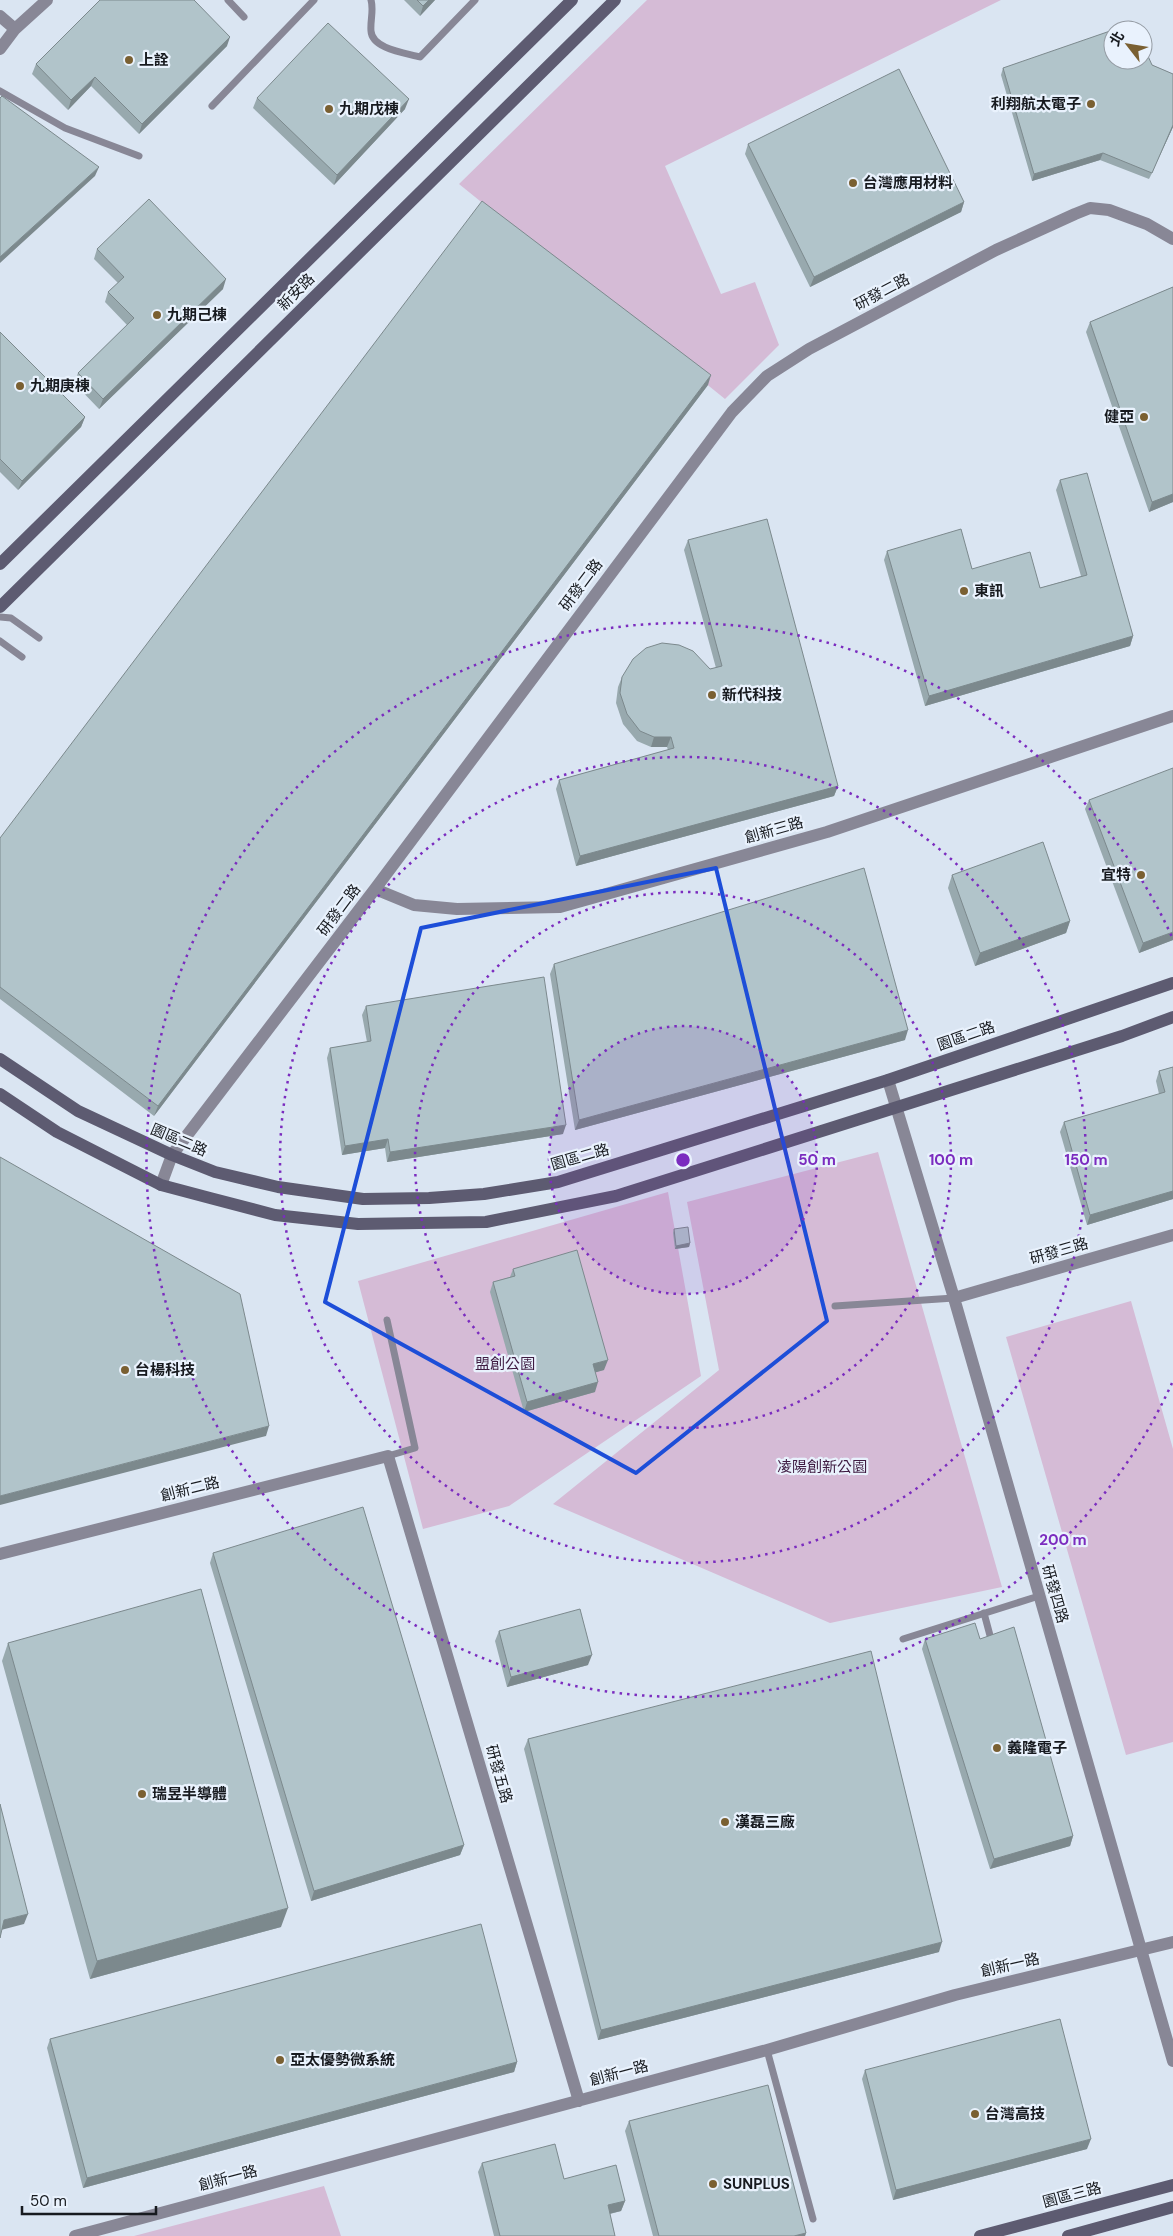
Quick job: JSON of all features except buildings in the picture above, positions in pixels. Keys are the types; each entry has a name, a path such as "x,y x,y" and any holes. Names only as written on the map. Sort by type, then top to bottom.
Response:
{"street":[{"path":"0,49 15,29 47,0"},
{"name":"新安路","path":"0,564 572,0"},
{"name":"新安路","path":"0,607 615,0"},
{"path":"0,16 15,29"},
{"name":"研發二路","path":"161,1185 172,1155 375,890 732,412 767,376 809,349 996,250 1090,208 1109,210 1173,239"},
{"name":"創新三路","path":"375,890 414,905 457,909 560,907 827,832 1173,716"},
{"name":"園區二路","path":"0,1059 78,1111 172,1155 215,1172 278,1187 363,1199 429,1198 484,1194 558,1182 888,1080 1173,983"},
{"path":"0,1094 56,1132 161,1185 275,1214 339,1222 414,1224 486,1222 616,1196 1122,1036 1173,1017"},
{"name":"研發四路","path":"888,1080 954,1298 1140,1952 1173,2061"},
{"name":"研發三路","path":"954,1298 1173,1234"},
{"name":"創新二路","path":"0,1554 388,1456"},
{"name":"研發五路","path":"388,1456 579,2101"},
{"name":"創新一路","path":"74,2236 767,2050 956,1995 1140,1952 1173,1942"},
{"name":"園區三路","path":"980,2236 1173,2185"},
{"path":"1068,2236 1173,2207"}],"lane":[{"path":"228,0 244,17"},
{"path":"212,106 314,0"},
{"path":"371,0 371,34 377,43 393,50 420,57 475,0"},
{"path":"0,91 65,128 140,156"},
{"path":"0,617 11,618 39,638"},
{"path":"0,641 22,658"},
{"path":"835,1306 954,1298"},
{"path":"387,1320 415,1448 388,1456"},
{"path":"903,1638 1039,1596"},
{"path":"984,1613 992,1644"},
{"path":"767,2050 813,2219"}],"highlighted area":[{"path":"716,868 827,1321 636,1473 325,1302 421,928"}],"green space":[{"path":"647,0 1001,0 665,166 721,294 755,282 779,345 725,399 459,184"},
{"name":"凌陽創新公園","path":"878,1152 1002,1587 830,1623 553,1504 719,1370 687,1202"},
{"name":"盟創公園","path":"668,1192 701,1376 509,1506 423,1529 358,1281"},
{"path":"1131,1301 1173,1449 1173,1742 1126,1755 1006,1337"},
{"path":"324,2186 341,2236 134,2236"}],"place":[{"name":"上詮","path":"129,60"},
{"name":"利翔航太電子","path":"1091,104"},
{"name":"九期戊棟","path":"329,109"},
{"name":"台灣應用材料","path":"853,183"},
{"name":"九期己棟","path":"157,315"},
{"name":"九期庚棟","path":"20,386"},
{"name":"健亞","path":"1144,417"},
{"name":"東訊","path":"964,591"},
{"name":"新代科技","path":"712,695"},
{"name":"宜特","path":"1141,875"},
{"name":"台楊科技","path":"125,1370"},
{"name":"義隆電子","path":"997,1748"},
{"name":"瑞昱半導體","path":"142,1794"},
{"name":"漢磊三廠","path":"725,1822"},
{"name":"亞太優勢微系統","path":"280,2060"},
{"name":"台灣高技","path":"975,2114"},
{"name":"SUNPLUS","path":"713,2184"}]}
